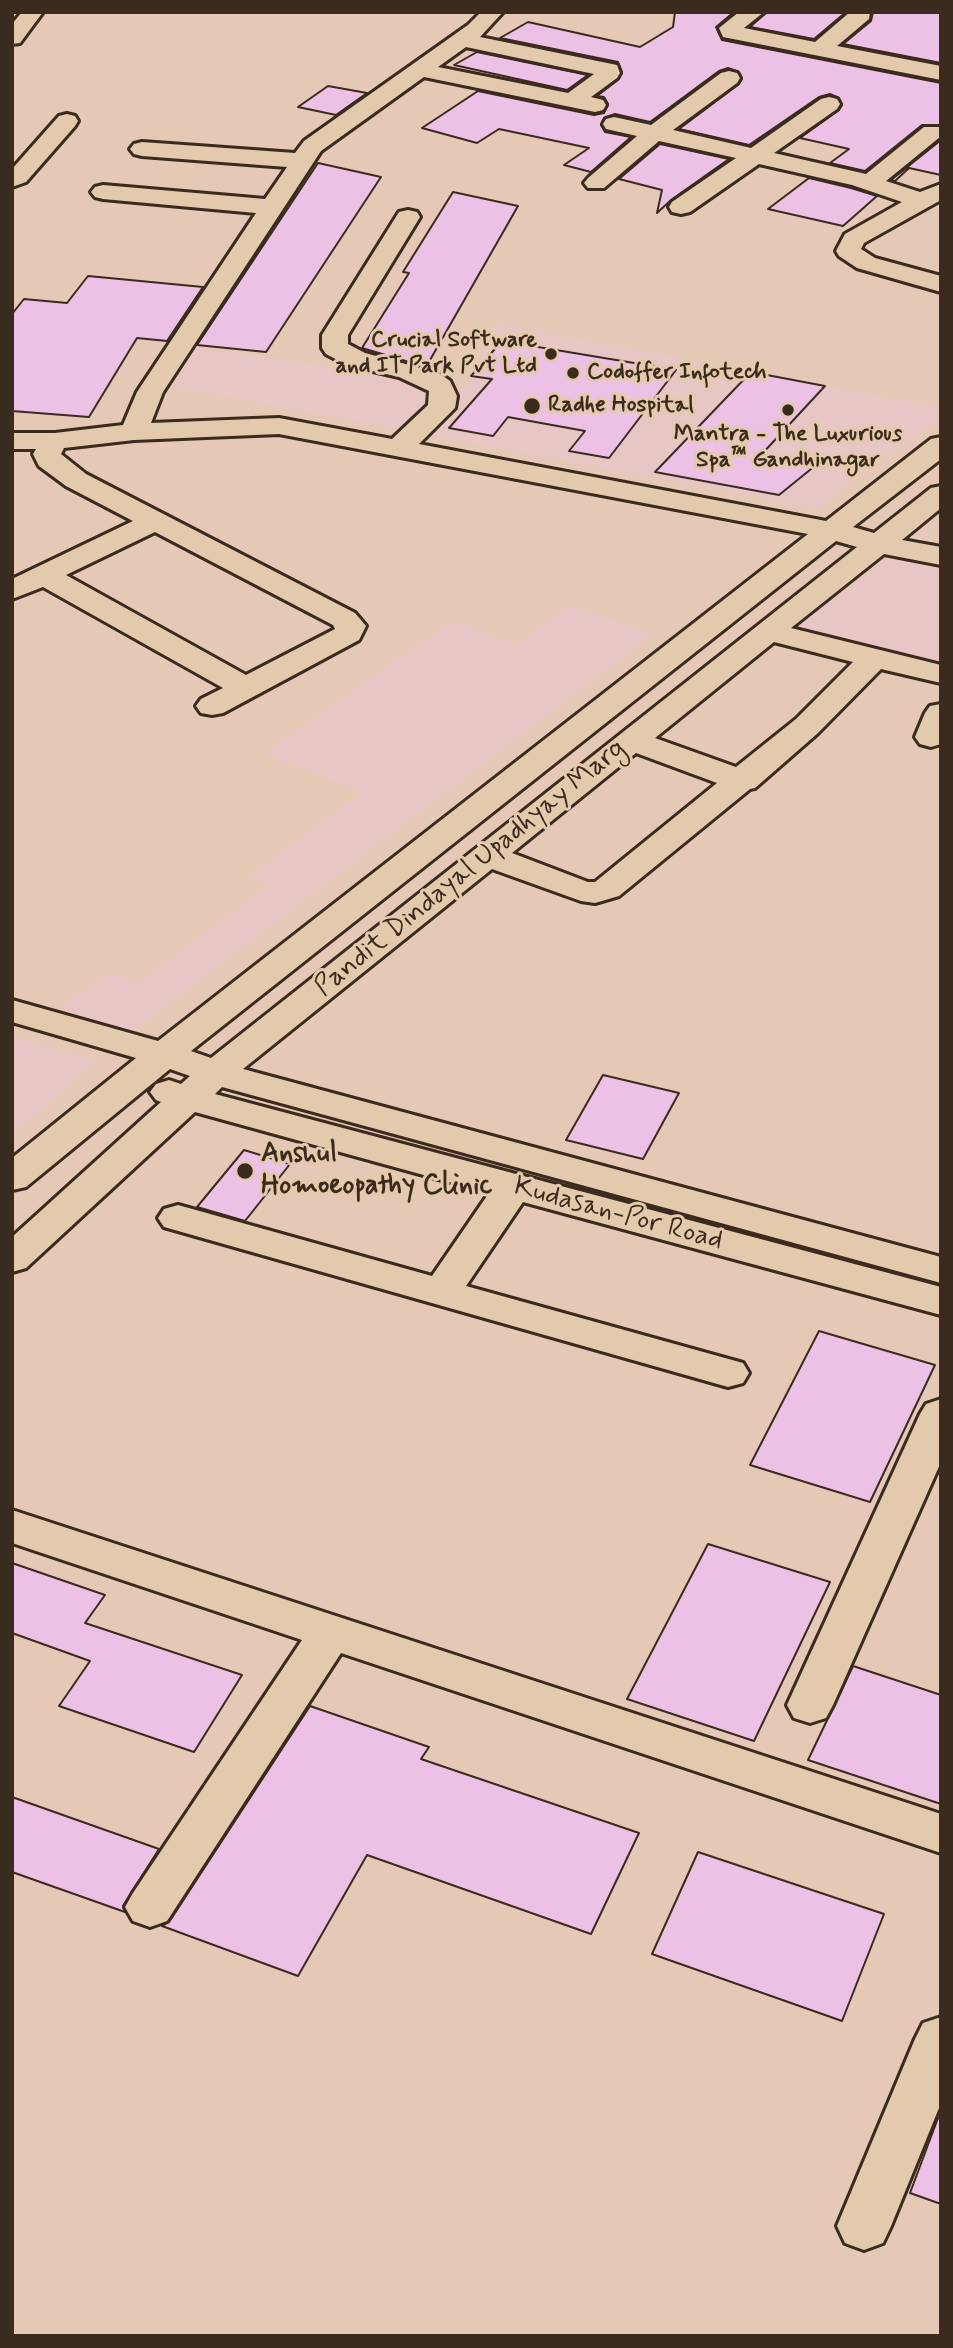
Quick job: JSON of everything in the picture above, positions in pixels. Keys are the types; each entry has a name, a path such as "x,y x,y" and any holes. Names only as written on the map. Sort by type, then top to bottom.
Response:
{"street":[{"path":"12,38 33,12"},
{"path":"134,432 150,392 312,146 476,30 493,12"},
{"path":"754,12 730,28 731,32 930,71 941,51"},
{"path":"820,50 861,14"},
{"path":"462,40 609,69 609,73 573,100"},
{"path":"420,70 595,105"},
{"path":"596,183 655,133 729,78"},
{"path":"681,208 829,104"},
{"path":"12,180 18,177 67,121"},
{"path":"614,124 932,196"},
{"path":"870,182 932,132"},
{"path":"142,149 159,173 272,207"},
{"path":"103,191 159,173 302,161"},
{"path":"932,196 854,239 848,251 866,263 941,284"},
{"path":"400,447 441,408 444,396 442,387 407,371 356,359 335,348 335,335 408,217"},
{"path":"12,441 207,427 279,426 830,530 880,544 941,555"},
{"path":"55,440 47,454 49,460 76,480 344,619 351,626 348,634 212,706"},
{"name":"Pandit Dindayal Upadhyay Marg","path":"12,1178 941,445"},
{"name":"Pandit Dindayal Upadhyay Marg","path":"12,1259 202,1086 487,855 941,494"},
{"path":"12,590 156,522"},
{"path":"44,575 246,688"},
{"path":"769,632 941,674"},
{"path":"487,855 581,891 595,893 607,889 743,781 833,702 874,657"},
{"path":"632,741 743,781"},
{"name":"Kudasan-Por Road","path":"12,1011 202,1086 513,1187 941,1301"},
{"name":"Kudasan-Por Road","path":"202,1086 941,1270"},
{"path":"442,1291 513,1187"},
{"path":"178,1218 729,1373"},
{"path":"810,1705 930,1463 941,1413"},
{"path":"12,1526 941,1834"},
{"path":"150,1907 331,1632"},
{"path":"864,2226 941,2039"}],"shaded area":[{"path":"497,324 941,408 941,416 817,508 172,386 196,347 466,388"},
{"path":"895,553 941,562 941,667 787,634"},
{"path":"570,606 653,634 127,1035 63,1006 110,972 137,984 269,885 249,876 363,792 265,753 453,621 516,644"},
{"path":"12,1037 95,1061 12,1136"}],"building":[{"path":"675,12 734,12 716,27 722,40 941,83 941,125 922,125 865,171 830,163 849,149 800,138 839,110 842,105 839,98 830,94 819,97 749,145 679,129 739,84 742,79 739,72 728,68 719,71 650,122 615,114 604,118 601,125 605,132 631,137 591,172 564,165 589,148 499,129 477,143 422,128 478,91 594,115 604,113 608,104 604,97 597,96 619,79 622,72 618,62 500,38 528,22 640,47 673,27"},
{"path":"767,12 846,12 814,39 750,27"},
{"path":"873,12 941,12 941,63 843,44 871,21"},
{"path":"477,52 588,75 567,90 454,65"},
{"path":"328,86 367,93 336,115 298,107"},
{"path":"941,140 941,175 909,168 895,181 891,180"},
{"path":"660,144 729,159 657,213 662,190 619,179"},
{"path":"318,163 381,177 266,352 197,345"},
{"path":"809,178 877,196 843,226 768,209"},
{"path":"453,192 518,206 426,367 362,348 409,273 403,272"},
{"path":"88,276 203,287 167,341 137,338 89,417 12,411 12,314 24,299 67,303"},
{"path":"502,341 676,370 609,458 569,451 585,431 508,417 493,436 449,428 492,379 471,376"},
{"path":"751,372 825,386 761,455 816,465 779,495 655,472"},
{"path":"603,1075 679,1093 643,1159 566,1140"},
{"path":"244,1150 290,1164 245,1221 197,1207"},
{"path":"819,1331 935,1365 870,1502 750,1465"},
{"path":"708,1544 830,1582 754,1741 627,1699"},
{"path":"12,1563 105,1595 85,1623 242,1675 194,1752 59,1706 90,1661 12,1633"},
{"path":"853,1666 941,1695 941,1804 808,1760"},
{"path":"310,1706 429,1747 421,1759 639,1833 591,1934 367,1855 298,1976 162,1926 169,1922"},
{"path":"12,1797 159,1849 123,1906 125,1912 12,1872"},
{"path":"698,1852 884,1914 842,2021 652,1954"},
{"path":"938,2118 941,2119 941,2204 910,2193"}],"place":[{"name":"Crucial Software and IT Park Pvt Ltd","path":"551,354"},
{"name":"Codoffer Infotech","path":"573,373"},
{"name":"Radhe Hospital","path":"532,406"},
{"name":"Mantra - The Luxurious Spa™ Gandhinagar","path":"788,410"},
{"name":"Anshul Homoeopathy Clinic","path":"245,1171"}]}
